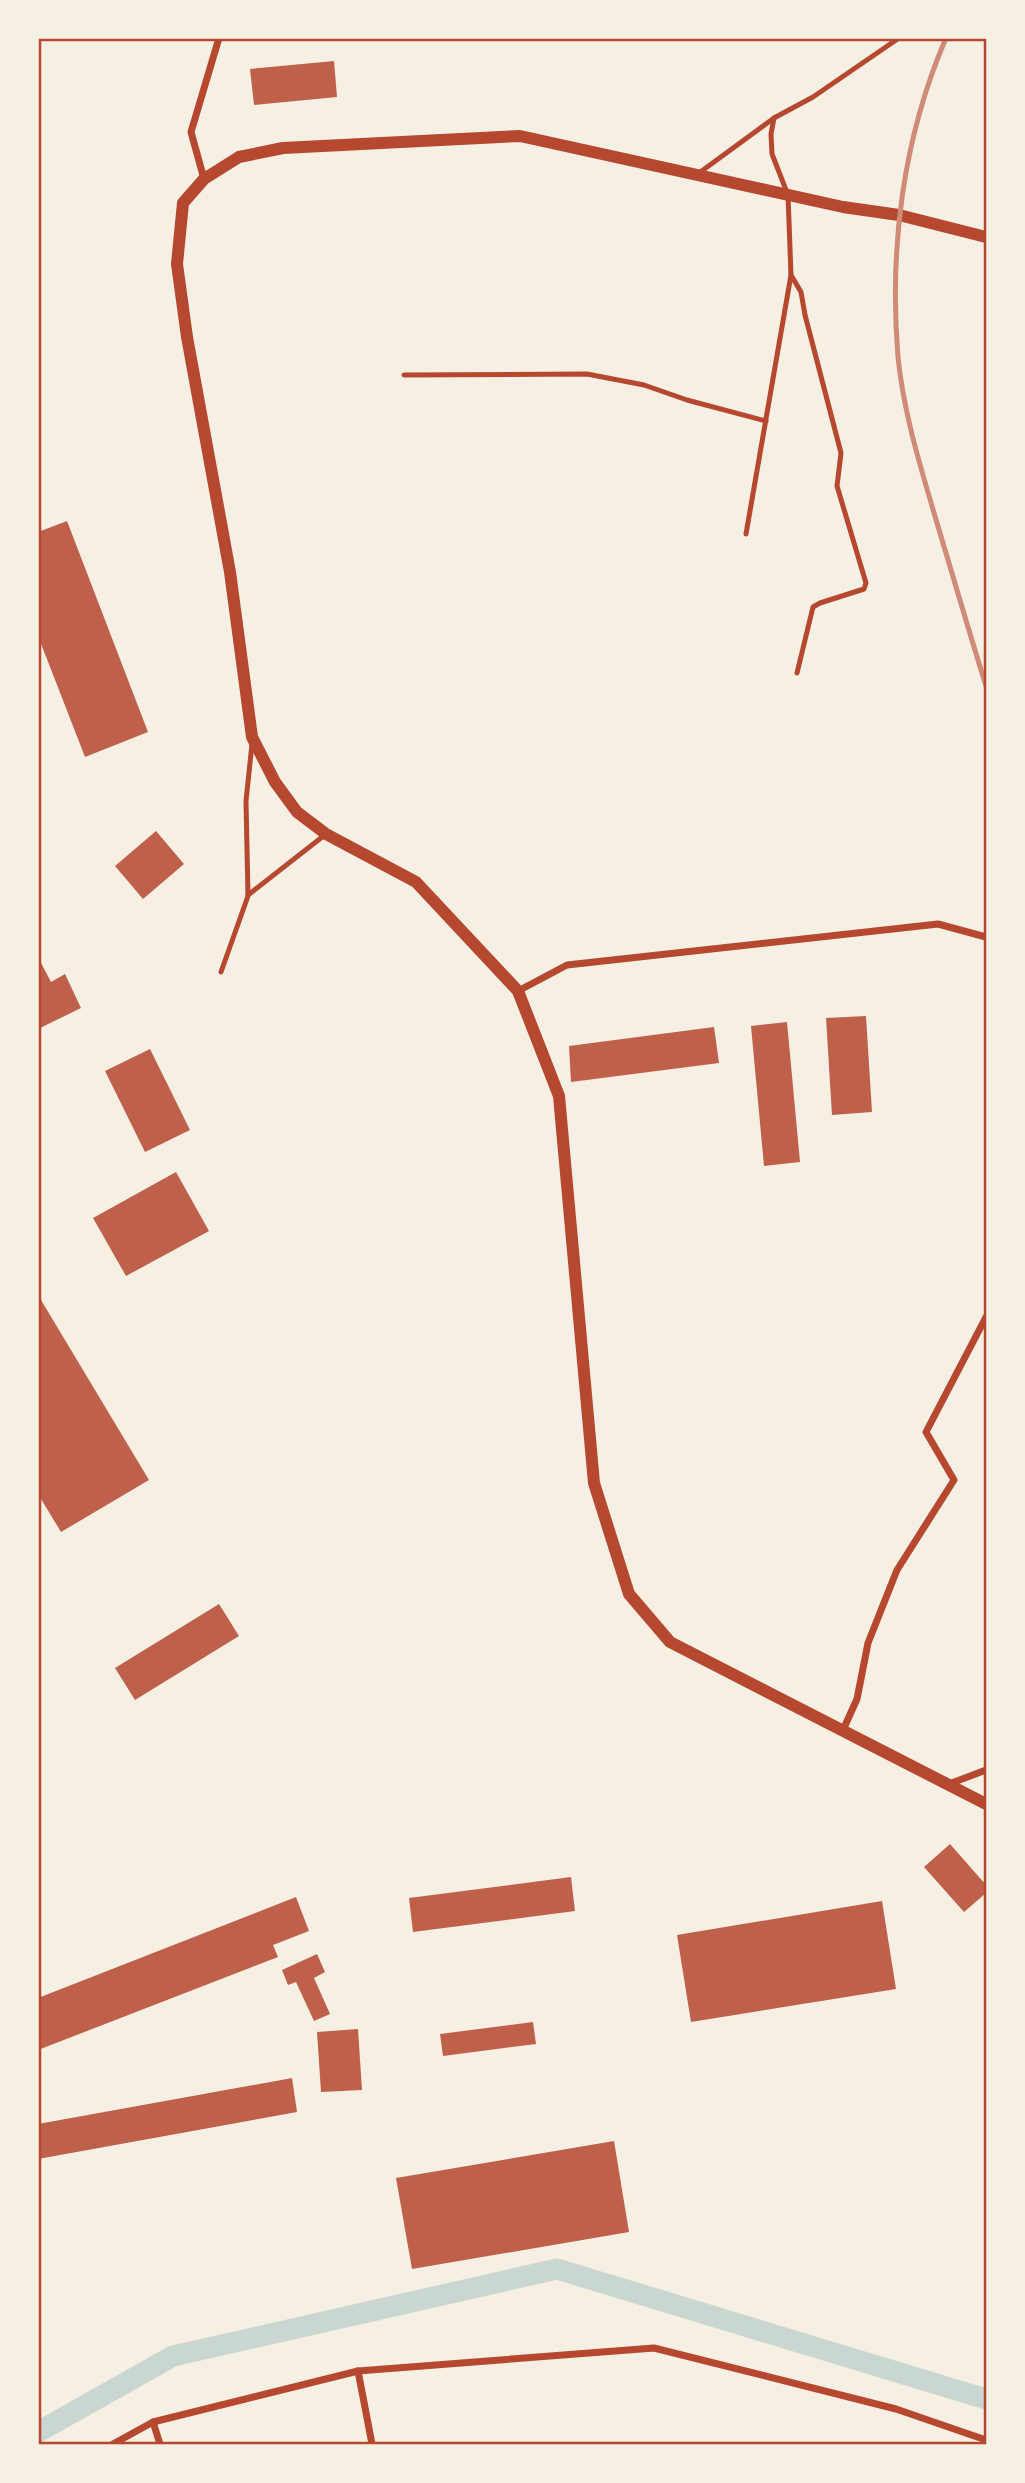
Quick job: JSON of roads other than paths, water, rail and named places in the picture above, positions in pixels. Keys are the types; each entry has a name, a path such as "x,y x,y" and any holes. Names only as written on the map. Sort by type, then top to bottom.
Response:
{"street":[{"path":"204,178 191,132 219,38"},
{"path":"986,237 899,215 843,208 520,136 283,148 239,157 204,178 183,202 177,264 187,337 230,572 252,737 275,782 298,812 326,834 416,882 518,991 559,1096 594,1483 629,1594 670,1642 986,1804"},
{"path":"518,991 567,965 939,924 986,937"},
{"path":"843,1730 856,1699 869,1643 897,1570 954,1480 926,1432 986,1317"},
{"path":"949,1784 986,1770"},
{"path":"113,2445 153,2422 358,2371 654,2348 896,2409 986,2440"},
{"path":"358,2371 372,2445"},
{"path":"153,2422 160,2445"}],"lane":[{"path":"696,175 774,118 813,97 899,38"},
{"path":"746,534 792,275 788,195 772,154 771,134 774,118"},
{"path":"792,275 801,292 841,453 837,486 866,583 864,589 813,607 797,673"},
{"path":"404,375 587,374 644,385 687,400 766,421"},
{"path":"221,972 248,895 246,801 252,737"},
{"path":"248,895 326,834"}],"waterway":[{"path":"38,2432 173,2356 557,2269 986,2399"}],"railway":[{"path":"946,38 919,115 902,194 896,275 898,357 915,446 986,686"}]}
